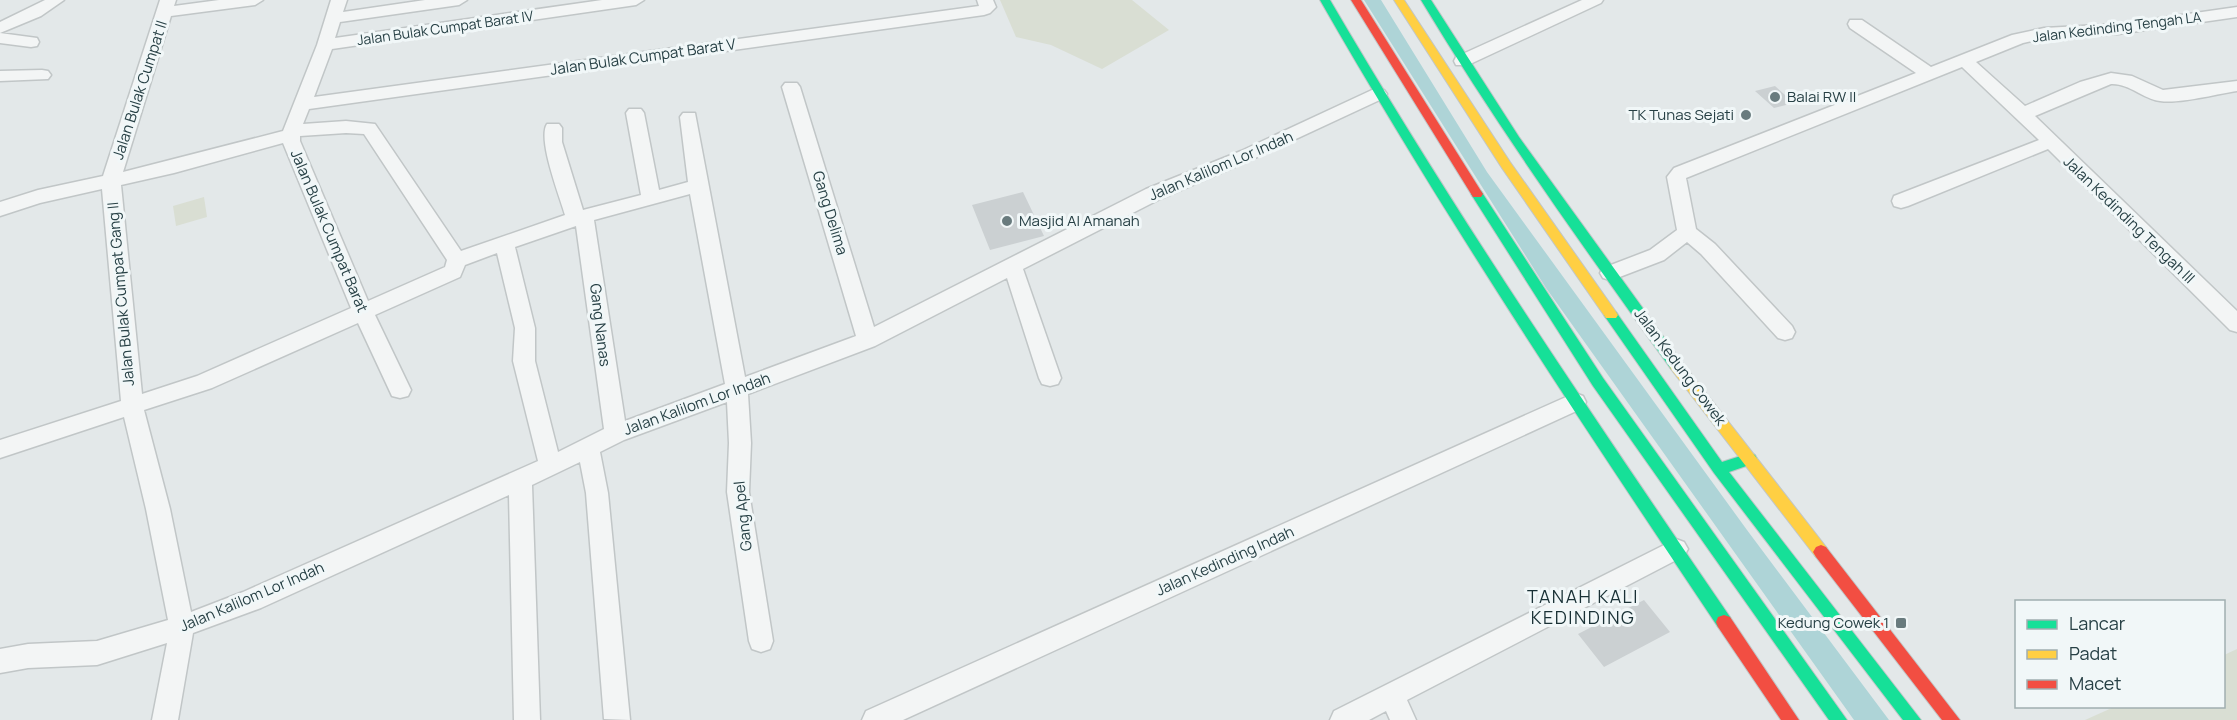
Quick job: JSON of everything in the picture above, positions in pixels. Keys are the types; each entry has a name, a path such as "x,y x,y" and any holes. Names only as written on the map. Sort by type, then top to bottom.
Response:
{"main road":[{"path":"1325,0 1378,94 1575,402 1791,720"},
{"path":"1356,0 1523,267 1598,382 1838,720"},
{"name":"Jalan Kedung Cowek","path":"1399,0 1506,165 1719,469 1914,720"},
{"name":"Jalan Kedung Cowek","path":"1426,0 1461,61 1580,234 1693,387 1952,720"},
{"path":"1719,469 1750,459"}],"street":[{"path":"0,28 35,13 56,0"},
{"path":"166,6 255,0"},
{"name":"Jalan Bulak Cumpat Barat","path":"339,0 292,133 295,153 363,312 400,390"},
{"path":"334,18 459,0"},
{"name":"Jalan Bulak Cumpat Barat IV","path":"325,45 636,0"},
{"path":"1461,61 1595,0"},
{"name":"Jalan Bulak Cumpat Barat V","path":"303,104 984,5"},
{"name":"Jalan Bulak Cumpat II","path":"111,181 166,6"},
{"name":"Jalan Kedinding Tengah LA","path":"1687,232 1676,175 2018,39 2044,33 2118,29 2237,12"},
{"path":"1856,24 1929,74"},
{"path":"0,38 31,42"},
{"name":"Jalan Kedinding Tengah III","path":"1965,62 2023,114 2237,324"},
{"path":"0,76 42,75"},
{"path":"2023,114 2108,78 2126,80 2152,95 2233,90"},
{"name":"Gang Delima","path":"791,87 868,340"},
{"name":"Jalan Kalilom Lor Indah","path":"0,661 28,656 97,653 182,627 252,600 520,480 616,434 868,340 1153,194 1248,155 1378,94"},
{"path":"635,113 651,199"},
{"name":"Gang Apel","path":"689,117 698,186 737,390 740,443 738,492 761,641"},
{"path":"0,209 38,197 111,181 292,133 346,127 369,128 457,260"},
{"name":"Gang Nanas","path":"553,128 553,142 580,218 593,265 616,434"},
{"path":"1901,201 2050,142"},
{"name":"Jalan Bulak Cumpat Gang II","path":"111,181 132,406 158,509 182,627"},
{"path":"457,260 580,218 698,186"},
{"path":"1610,273 1657,255 1687,232 1708,249 1785,332"},
{"path":"504,244 525,328 524,361 550,465"},
{"path":"0,449 204,382 446,277 453,272 457,260"},
{"path":"1012,266 1037,349 1050,378"},
{"name":"Jalan Kedinding Indah","path":"875,720 1575,402"},
{"path":"588,447 597,493 617,719"},
{"path":"520,480 527,720"},
{"path":"1343,720 1676,549"},
{"path":"165,720 182,627"},
{"path":"1391,695 1403,720"}],"shaded area":[{"path":"1000,0 1132,0 1169,30 1102,69 1051,45 1016,37"},
{"path":"204,197 207,217 176,226 173,206"},
{"path":"2237,649 2237,720 2085,720 2112,708 2225,708 2225,655"}],"water":[{"path":"1364,0 1381,0 1487,172 1747,530 1889,720 1854,720 1546,288"}],"building":[{"name":"Balai RW II","path":"1775,86 1794,103 1774,108 1755,91"},
{"name":"Masjid Al Amanah","path":"1023,192 1044,236 990,250 972,205"},
{"path":"1644,600 1670,632 1604,667 1578,634"}],"traffic: fast":[{"path":"1325,0 1419,159 1518,315 1724,622"},
{"path":"1426,0 1515,140 1676,365"},
{"path":"1477,194 1598,382 1839,720"},
{"path":"1611,315 1719,469 1913,720"},
{"path":"1719,469 1750,459"}],"traffic: slow":[{"path":"1399,0 1506,165 1611,315"},
{"path":"1676,365 1821,552"}],"traffic: jam":[{"path":"1356,0 1477,194"},
{"path":"1821,552 1952,720"},
{"path":"1724,622 1791,720"}],"place":[{"name":"Balai RW II","path":"1775,97"},
{"name":"TK Tunas Sejati","path":"1746,115"},
{"name":"Masjid Al Amanah","path":"1007,221"},
{"name":"Kedung Cowek 1","path":"1901,623"}],"district":[{"name":"TANAH KALI KEDINDING","path":"1583,607"}]}
